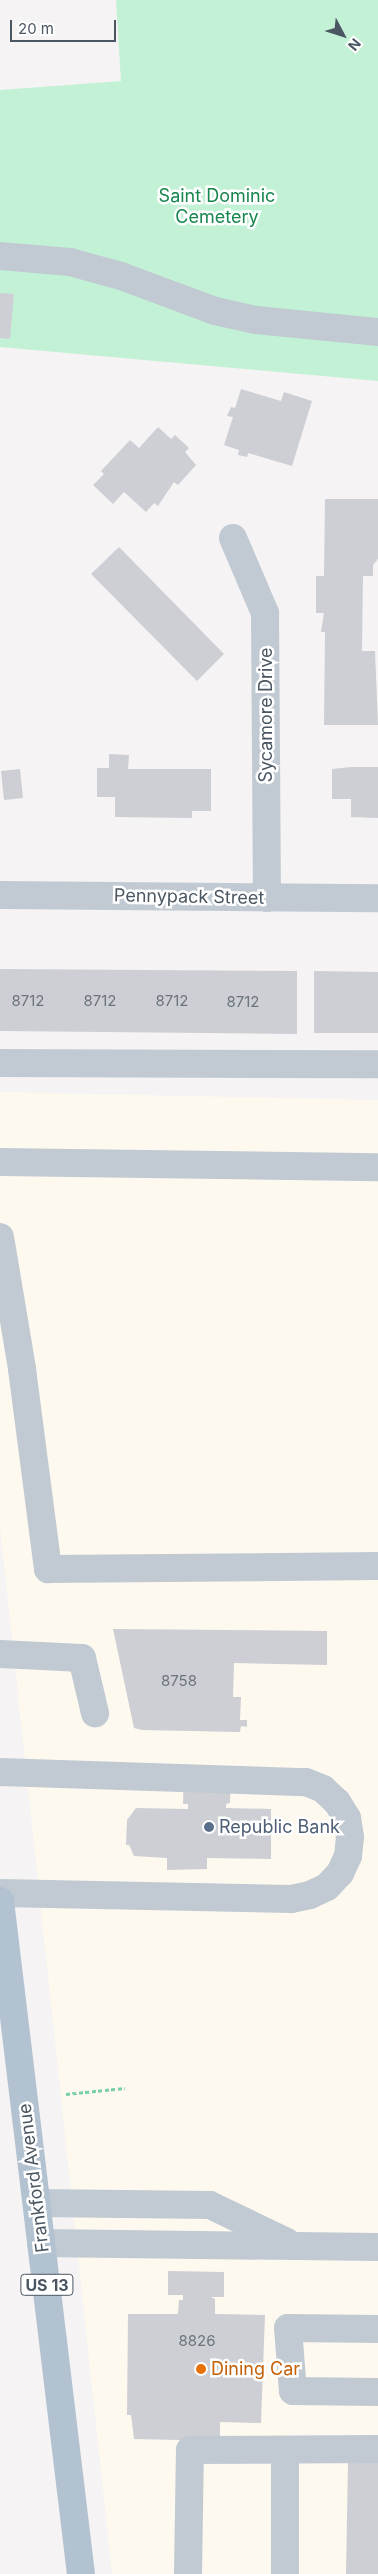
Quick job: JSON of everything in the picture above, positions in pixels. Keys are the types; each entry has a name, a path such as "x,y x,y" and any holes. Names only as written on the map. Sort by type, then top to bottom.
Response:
{"main road":[{"name":"Frankford Avenue","path":"0,1901 6,1997 37,2203 81,2574"}],"street":[{"path":"0,256 70,262 121,276 215,311 256,320 378,332"},
{"name":"Sycamore Drive","path":"233,538 265,613 267,898"},
{"name":"Pennypack Street","path":"0,895 378,898"},
{"path":"0,1063 378,1064"},
{"path":"0,1162 378,1167"},
{"path":"0,1237 22,1369 48,1569 378,1566"},
{"path":"0,1654 82,1658 95,1713"},
{"path":"0,1772 306,1782 323,1789 338,1802 347,1818 350,1837 348,1856 340,1873 327,1887 310,1895 291,1899 0,1893"},
{"path":"37,2203 210,2205 295,2246"},
{"path":"41,2243 378,2248"},
{"path":"378,2328 288,2328 292,2391 378,2392"},
{"path":"188,2574 190,2450 378,2449"},
{"path":"285,2450 285,2574"}],"path":[{"path":"66,2094 125,2088"}],"shaded area":[{"path":"0,1092 378,1100 378,2574 112,2574 0,1527"}],"green space":[{"name":"Saint Dominic Cemetery","path":"116,0 378,0 378,381 0,347 0,90 121,81"}],"building":[{"path":"0,293 14,294 10,339 0,338"},
{"path":"241,389 281,401 284,392 312,401 292,466 248,453 247,457 238,455 239,450 224,445 233,417 227,416 231,407 235,408"},
{"path":"158,427 171,439 175,435 189,448 185,452 196,465 178,485 174,482 158,506 154,503 146,512 124,492 113,504 93,485 104,474 101,471 130,440 139,448"},
{"path":"325,499 378,499 378,559 373,565 373,576 363,576 362,651 375,651 378,725 324,725 325,632 321,632 324,613 316,613 316,576 324,576"},
{"path":"119,547 224,654 197,681 91,574"},
{"path":"109,754 129,755 128,769 211,769 211,811 192,811 192,818 115,817 115,797 97,797 97,768 109,768"},
{"path":"378,767 378,818 351,817 351,799 332,799 332,769"},
{"path":"20,769 23,798 4,800 1,771"},
{"path":"0,969 297,971 297,1034 0,1031"},
{"path":"314,971 378,972 378,1033 314,1033"},
{"path":"113,1629 327,1631 327,1665 234,1663 233,1697 241,1697 240,1720 247,1720 247,1727 241,1726 240,1732 142,1730 134,1728"},
{"path":"184,1769 231,1770 230,1803 226,1804 226,1808 271,1809 271,1859 207,1858 207,1869 167,1870 167,1858 134,1856 129,1845 126,1845 127,1820 136,1808 188,1809 188,1804 183,1804"},
{"path":"168,2271 224,2272 224,2297 211,2297 215,2299 215,2314 265,2315 261,2423 220,2422 220,2441 134,2439 131,2415 127,2415 128,2314 178,2314 179,2300 183,2300 183,2295 168,2295"},
{"path":"348,2461 378,2461 378,2574 346,2574"}],"place":[{"name":"Republic Bank","path":"209,1827"},
{"name":"Dining Car","path":"201,2369"}]}
